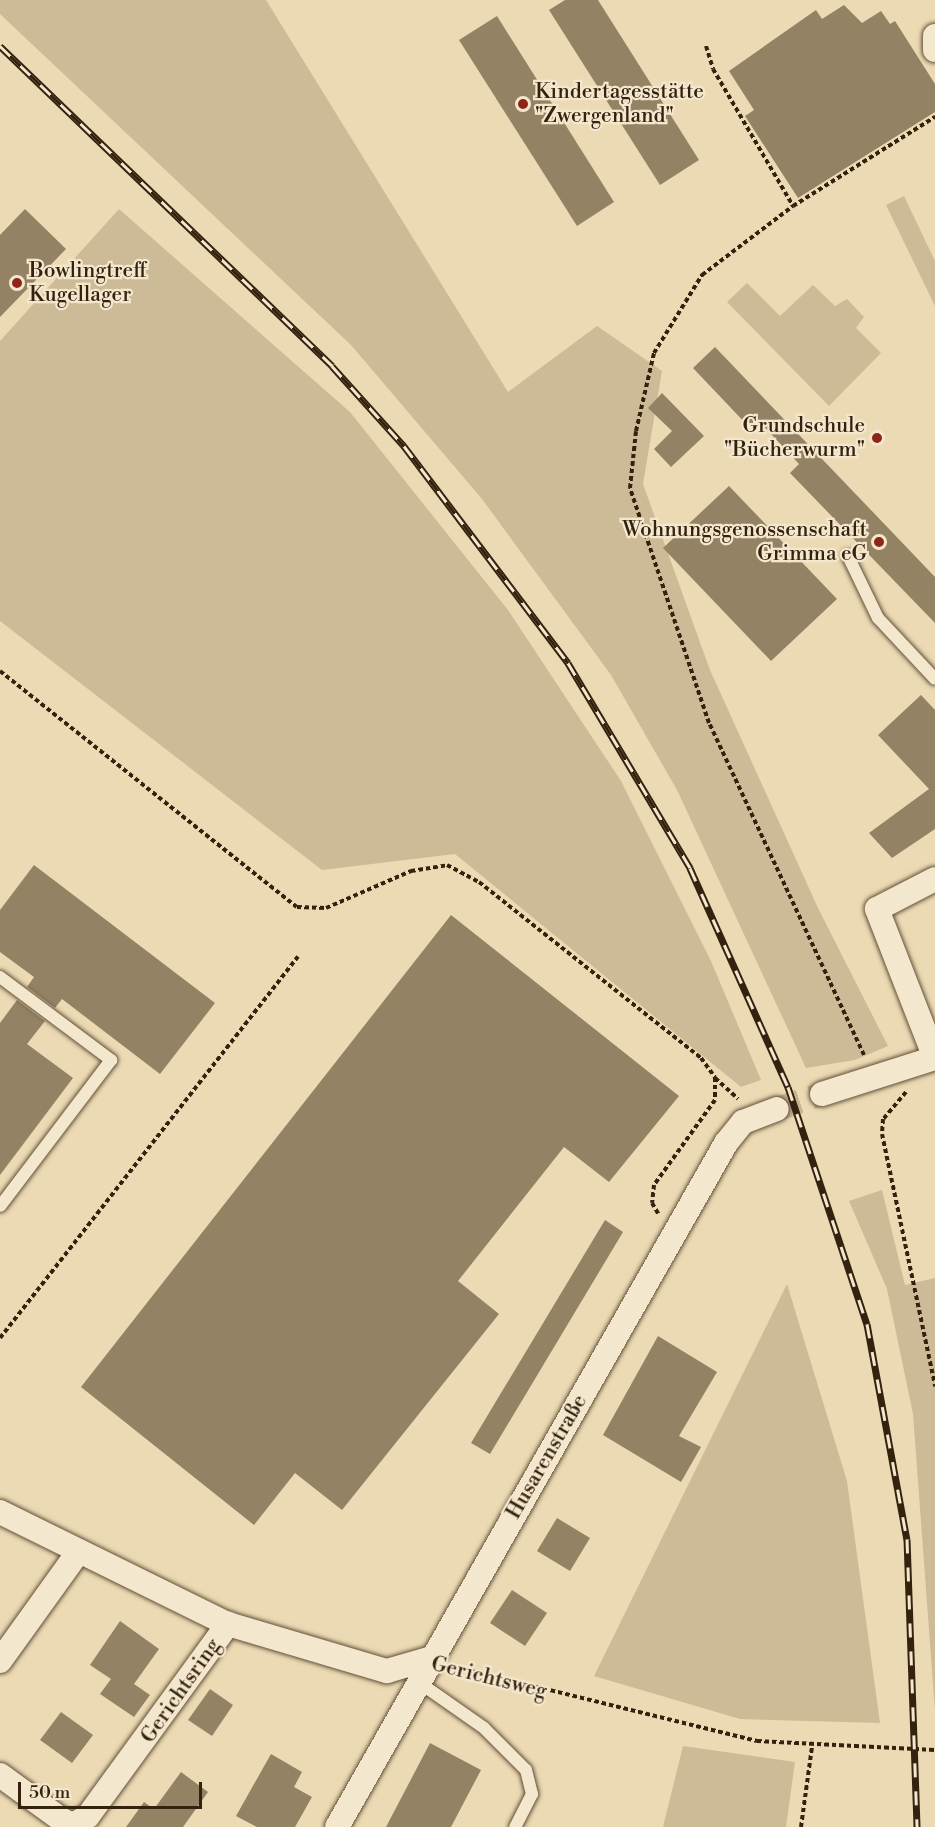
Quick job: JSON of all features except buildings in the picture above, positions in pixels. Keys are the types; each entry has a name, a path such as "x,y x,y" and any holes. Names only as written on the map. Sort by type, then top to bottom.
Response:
{"street":[{"path":"935,36 935,50"},
{"path":"822,1094 935,1058 877,909 935,879"},
{"name":"Husarenstraße","path":"337,1827 428,1659 678,1234 735,1130 754,1116 777,1109"},
{"name":"Gerichtsweg","path":"0,1512 77,1554 228,1624 387,1671 428,1659"},
{"path":"0,1661 77,1554"},
{"name":"Gerichtsring","path":"0,1775 62,1820 73,1825 88,1816 228,1624"}],"lane":[{"path":"848,556 878,618 935,679"},
{"path":"0,977 111,1060 0,1206"},
{"path":"416,1681 484,1728 526,1770 532,1794 515,1827"}],"path":[{"path":"706,46 712,69 794,206"},
{"path":"935,117 794,206 702,274 677,309 654,353 630,488 709,723 857,1050 902,1069 908,1086 884,1119 882,1134 935,1386"},
{"path":"0,671 297,907 326,908 411,871 447,865 479,882 701,1058 714,1077 715,1100 654,1185 652,1203 678,1234"},
{"path":"0,1338 298,957"},
{"name":"Gerichtsweg","path":"428,1659 594,1705 757,1741 812,1747 935,1750"},
{"path":"801,1827 812,1747"}],"shaded area":[{"path":"0,0 266,0 508,392 597,326 662,371 643,484 710,670 818,908 888,1046 855,1060 806,1068 677,790 611,675 482,499 351,345 0,14"},
{"path":"904,196 935,261 935,306 886,205"},
{"path":"119,209 350,412 508,610 621,781 711,961 761,1080 741,1087 455,854 322,870 0,621 0,341"},
{"path":"747,283 780,316 813,285 835,306 847,299 864,317 856,328 881,353 829,406 727,302"},
{"path":"882,1190 905,1285 935,1278 935,1711 913,1414 887,1289 849,1201"},
{"path":"787,1284 847,1481 880,1723 740,1719 594,1676"},
{"path":"683,1746 795,1762 786,1827 663,1827"}],"tunnel":[{"path":"777,1109 822,1094"}],"railway":[{"path":"0,46 332,366 404,446 568,663 690,868 788,1087 867,1324 907,1539 917,1827"}],"place":[{"name":"Kindertagesstätte \"Zwergenland\"","path":"523,104"},
{"name":"Bowlingtreff Kugellager","path":"17,283"},
{"name":"Grundschule \"Bücherwurm\"","path":"877,438"},
{"name":"Wohnungsgenossenschaft Grimma eG","path":"879,542"}]}
